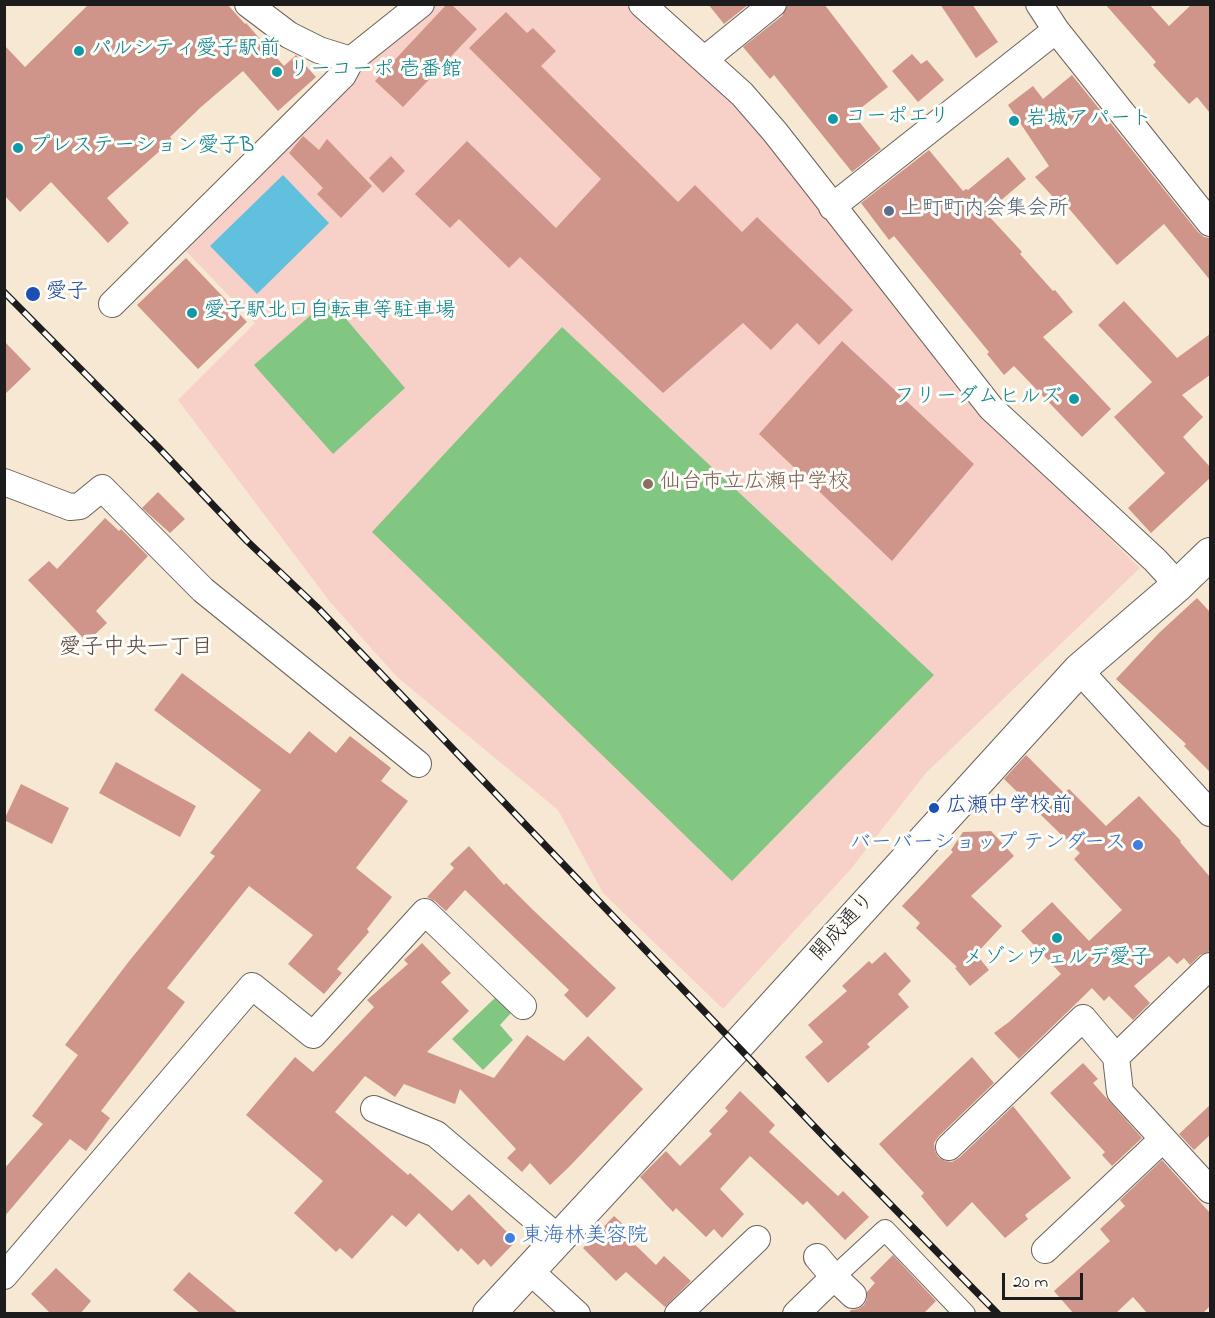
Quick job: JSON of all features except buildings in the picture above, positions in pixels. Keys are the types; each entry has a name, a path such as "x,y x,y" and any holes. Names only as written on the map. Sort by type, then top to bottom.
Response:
{"street":[{"path":"248,4 289,35 319,50 351,60"},
{"path":"112,304 343,75 351,60 421,4"},
{"path":"642,4 742,94 775,132 991,408 1155,560 1178,585"},
{"path":"704,60 773,4"},
{"path":"1039,4 1056,30 1210,223"},
{"path":"832,207 1056,30"},
{"path":"4,482 70,507 80,506 102,488 203,590 418,764"},
{"name":"開成通り","path":"489,1314 737,1046 1079,670 1178,585 1210,554"},
{"path":"1079,670 1210,813"},
{"path":"4,1276 252,986 313,1035 425,912 523,1006"},
{"path":"1116,1057 1210,966"},
{"path":"949,1147 1083,1018 1116,1057 1120,1092 1210,1190"},
{"path":"374,1109 436,1134 558,1238"},
{"path":"1046,1250 1163,1138"},
{"path":"796,1314 885,1230 964,1314"},
{"path":"678,1314 757,1239"},
{"path":"817,1257 853,1295"},
{"path":"529,1270 576,1314"}],"shaded area":[{"name":"仙台市立広瀬中学校","path":"434,5 627,5 742,108 959,391 1140,568 926,773 850,870 723,1009 603,893 558,810 397,677 330,602 178,400 255,323 186,251 357,68"}],"green space":[{"path":"329,299 405,388 333,454 254,365"},
{"path":"562,327 934,675 732,881 372,532"},
{"path":"497,996 512,1012 500,1025 513,1040 483,1070 452,1039"}],"water":[{"path":"283,175 329,223 257,294 210,246"}],"railway":[{"path":"4,292 158,447 247,541 319,609 833,1146 998,1314"}],"place":[{"name":"パルシティ愛子駅前","path":"79,51"},
{"name":"リーコーポ 壱番館","path":"277,72"},
{"name":"コーポエリ","path":"833,119"},
{"name":"岩城アパート","path":"1014,121"},
{"name":"プレステーション愛子B","path":"18,148"},
{"name":"上町町内会集会所","path":"889,211"},
{"name":"愛子","path":"33,294"},
{"name":"愛子駅北口自転車等駐車場","path":"192,313"},
{"name":"フリーダムヒルズ","path":"1074,399"},
{"name":"仙台市立広瀬中学校","path":"648,484"},
{"name":"広瀬中学校前","path":"934,808"},
{"name":"バーバーショップ テンダース","path":"1138,845"},
{"name":"メゾンヴェルデ愛子","path":"1057,938"},
{"name":"東海林美容院","path":"510,1238"}],"district":[{"name":"愛子中央一丁目","path":"136,649"}]}
